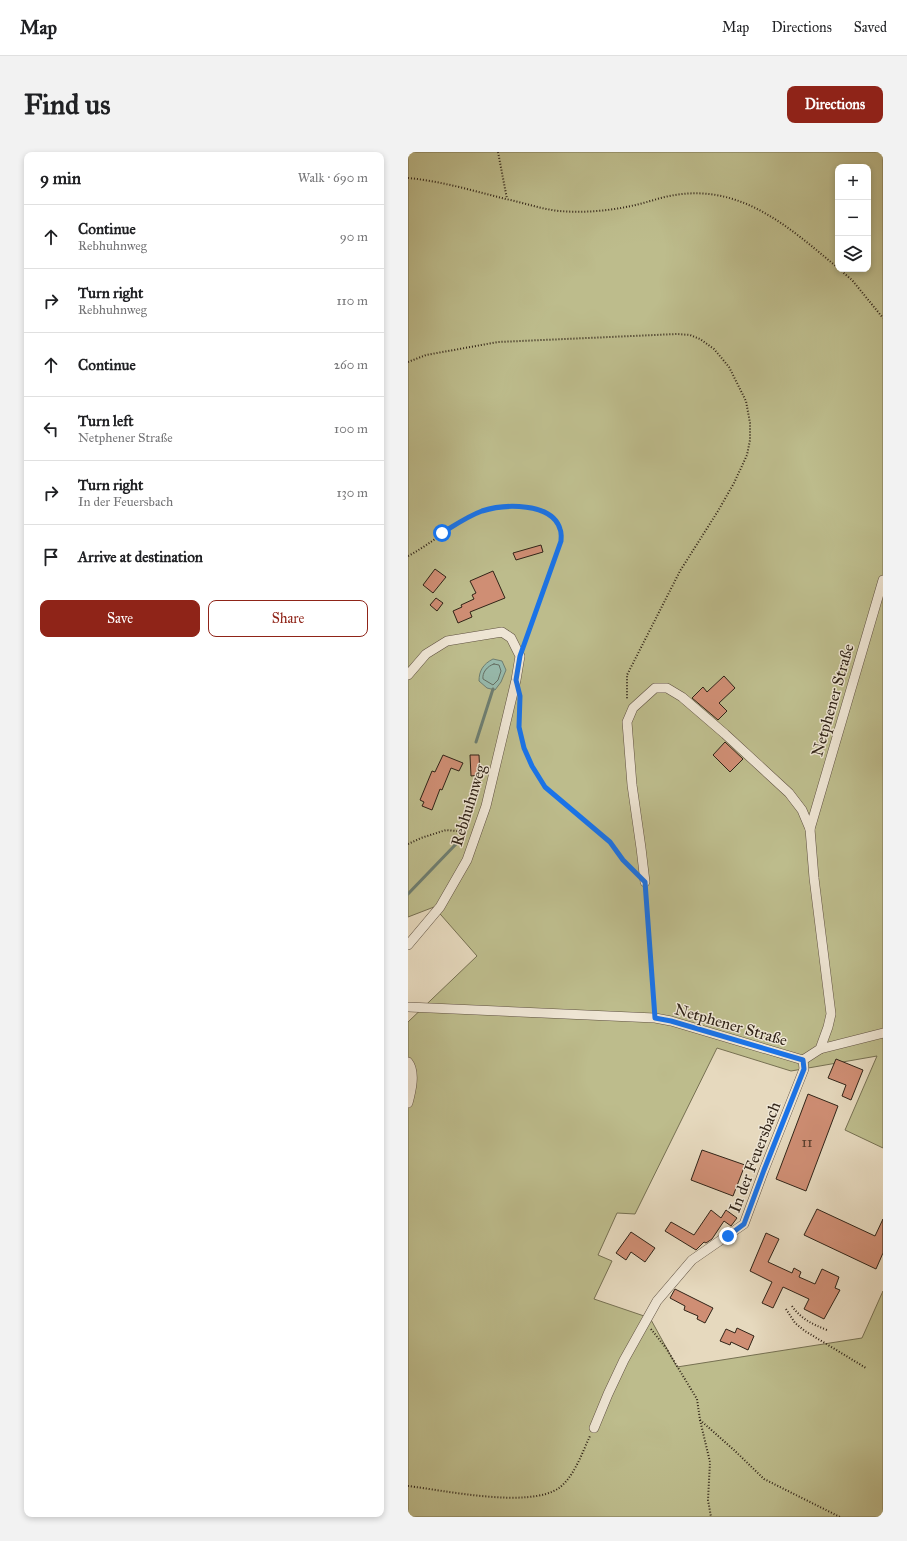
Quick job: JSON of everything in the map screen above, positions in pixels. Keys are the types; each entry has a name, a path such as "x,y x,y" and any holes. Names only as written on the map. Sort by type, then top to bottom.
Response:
{"street":[{"name":"Netphener Straße","path":"810,829 883,580"},
{"path":"408,675 426,654 447,641 502,632 511,638 520,656"},
{"name":"Rebhuhnweg","path":"408,945 440,907 467,860 486,806 516,680 520,656"},
{"name":"Netphener Straße","path":"408,1007 655,1018 671,1021 803,1060 820,1049 828,1027 830,1014 814,878 810,829 802,810 789,794 725,734 682,697 668,688 655,688 633,708 627,722 632,785 645,882"},
{"path":"820,1049 883,1033"},
{"name":"In der Feuersbach","path":"594,1428 611,1387 657,1301 692,1260 744,1224 804,1069 803,1060"},
{"path":"408,1062 410,1065 412,1082 408,1103"}],"path":[{"path":"498,152 507,199"},
{"path":"408,178 429,180 532,206 560,211 600,212 674,195 706,194 722,196 737,200 774,217 835,266"},
{"path":"842,272 852,280 883,318"},
{"path":"408,362 426,355 498,342 677,334 690,335 700,339 714,349 729,368 746,401 750,423 750,440 747,455 718,511 680,571 627,675 627,706"},
{"path":"408,556 442,533 467,518 483,511 516,506 534,508 546,512 559,524 561,541 520,656"},
{"path":"520,704 519,727 524,748 532,766 545,787 610,842 623,860 645,882 655,1018"},
{"path":"408,844 446,830 477,833"},
{"path":"792,1306 799,1316 812,1324 827,1330"},
{"path":"786,1310 795,1324 866,1368"},
{"path":"644,1323 666,1348 697,1399 700,1420 710,1462 708,1500 710,1517"},
{"path":"700,1420 764,1480 840,1517"},
{"path":"408,1486 496,1498 540,1496 558,1489 566,1480 578,1461 594,1428"}],"shaded area":[{"path":"408,152 883,152 883,1148 845,1130 877,1056 791,1071 717,1048 635,1214 617,1213 598,1255 612,1261 594,1299 650,1318 677,1367 862,1338 883,1291 883,1517 408,1517 408,1022 477,956 434,907 408,917"}],"water":[{"path":"493,659 502,661 506,670 501,682 495,690 487,688 479,681 482,668"}],"building":[{"path":"541,545 543,552 516,560 513,553"},
{"path":"435,569 446,577 433,593 423,585"},
{"path":"493,571 505,598 470,612 472,617 458,623 453,611 462,607 461,605 474,599 472,595 476,593 470,581"},
{"path":"436,598 443,603 437,611 430,605"},
{"path":"724,676 735,688 719,703 727,711 718,720 692,698 703,687 707,692"},
{"path":"725,742 743,759 730,772 713,755"},
{"path":"443,755 463,763 459,771 451,768 442,790 440,789 432,810 422,806 424,802 420,800 432,771 435,772"},
{"path":"470,755 479,755 480,775 471,776"},
{"path":"836,1059 863,1070 851,1100 842,1096 846,1085 828,1078"},
{"path":"808,1094 838,1106 806,1191 776,1179"},
{"path":"702,1150 745,1165 733,1196 691,1180"},
{"path":"817,1209 875,1236 883,1219 883,1253 876,1269 804,1235"},
{"path":"711,1210 721,1218 726,1210 737,1218 731,1226 724,1221 712,1239 706,1243 704,1242 696,1250 665,1231 671,1222 694,1235"},
{"path":"631,1232 655,1248 645,1262 631,1252 626,1260 616,1253"},
{"path":"766,1233 779,1239 768,1262 792,1273 794,1268 801,1272 799,1277 815,1284 822,1269 839,1277 835,1288 840,1290 824,1319 804,1309 809,1299 783,1287 773,1308 762,1303 772,1282 750,1271"},
{"path":"675,1289 713,1308 705,1323 697,1319 698,1316 684,1310 685,1306 670,1298"},
{"path":"737,1328 754,1336 748,1350 731,1342 730,1345 720,1341 726,1329 735,1333"}],"waterway":[{"path":"476,742 493,689"},
{"path":"408,894 457,843"}],"route":[{"path":"442,533 467,518 483,511 516,506 534,508 546,512 559,524 561,541 540,596 520,656 516,680 520,696 519,727 524,748 532,766 545,787 610,842 623,860 645,882 655,1018 732,1038 803,1060 804,1069 744,1224 728,1236"}]}
